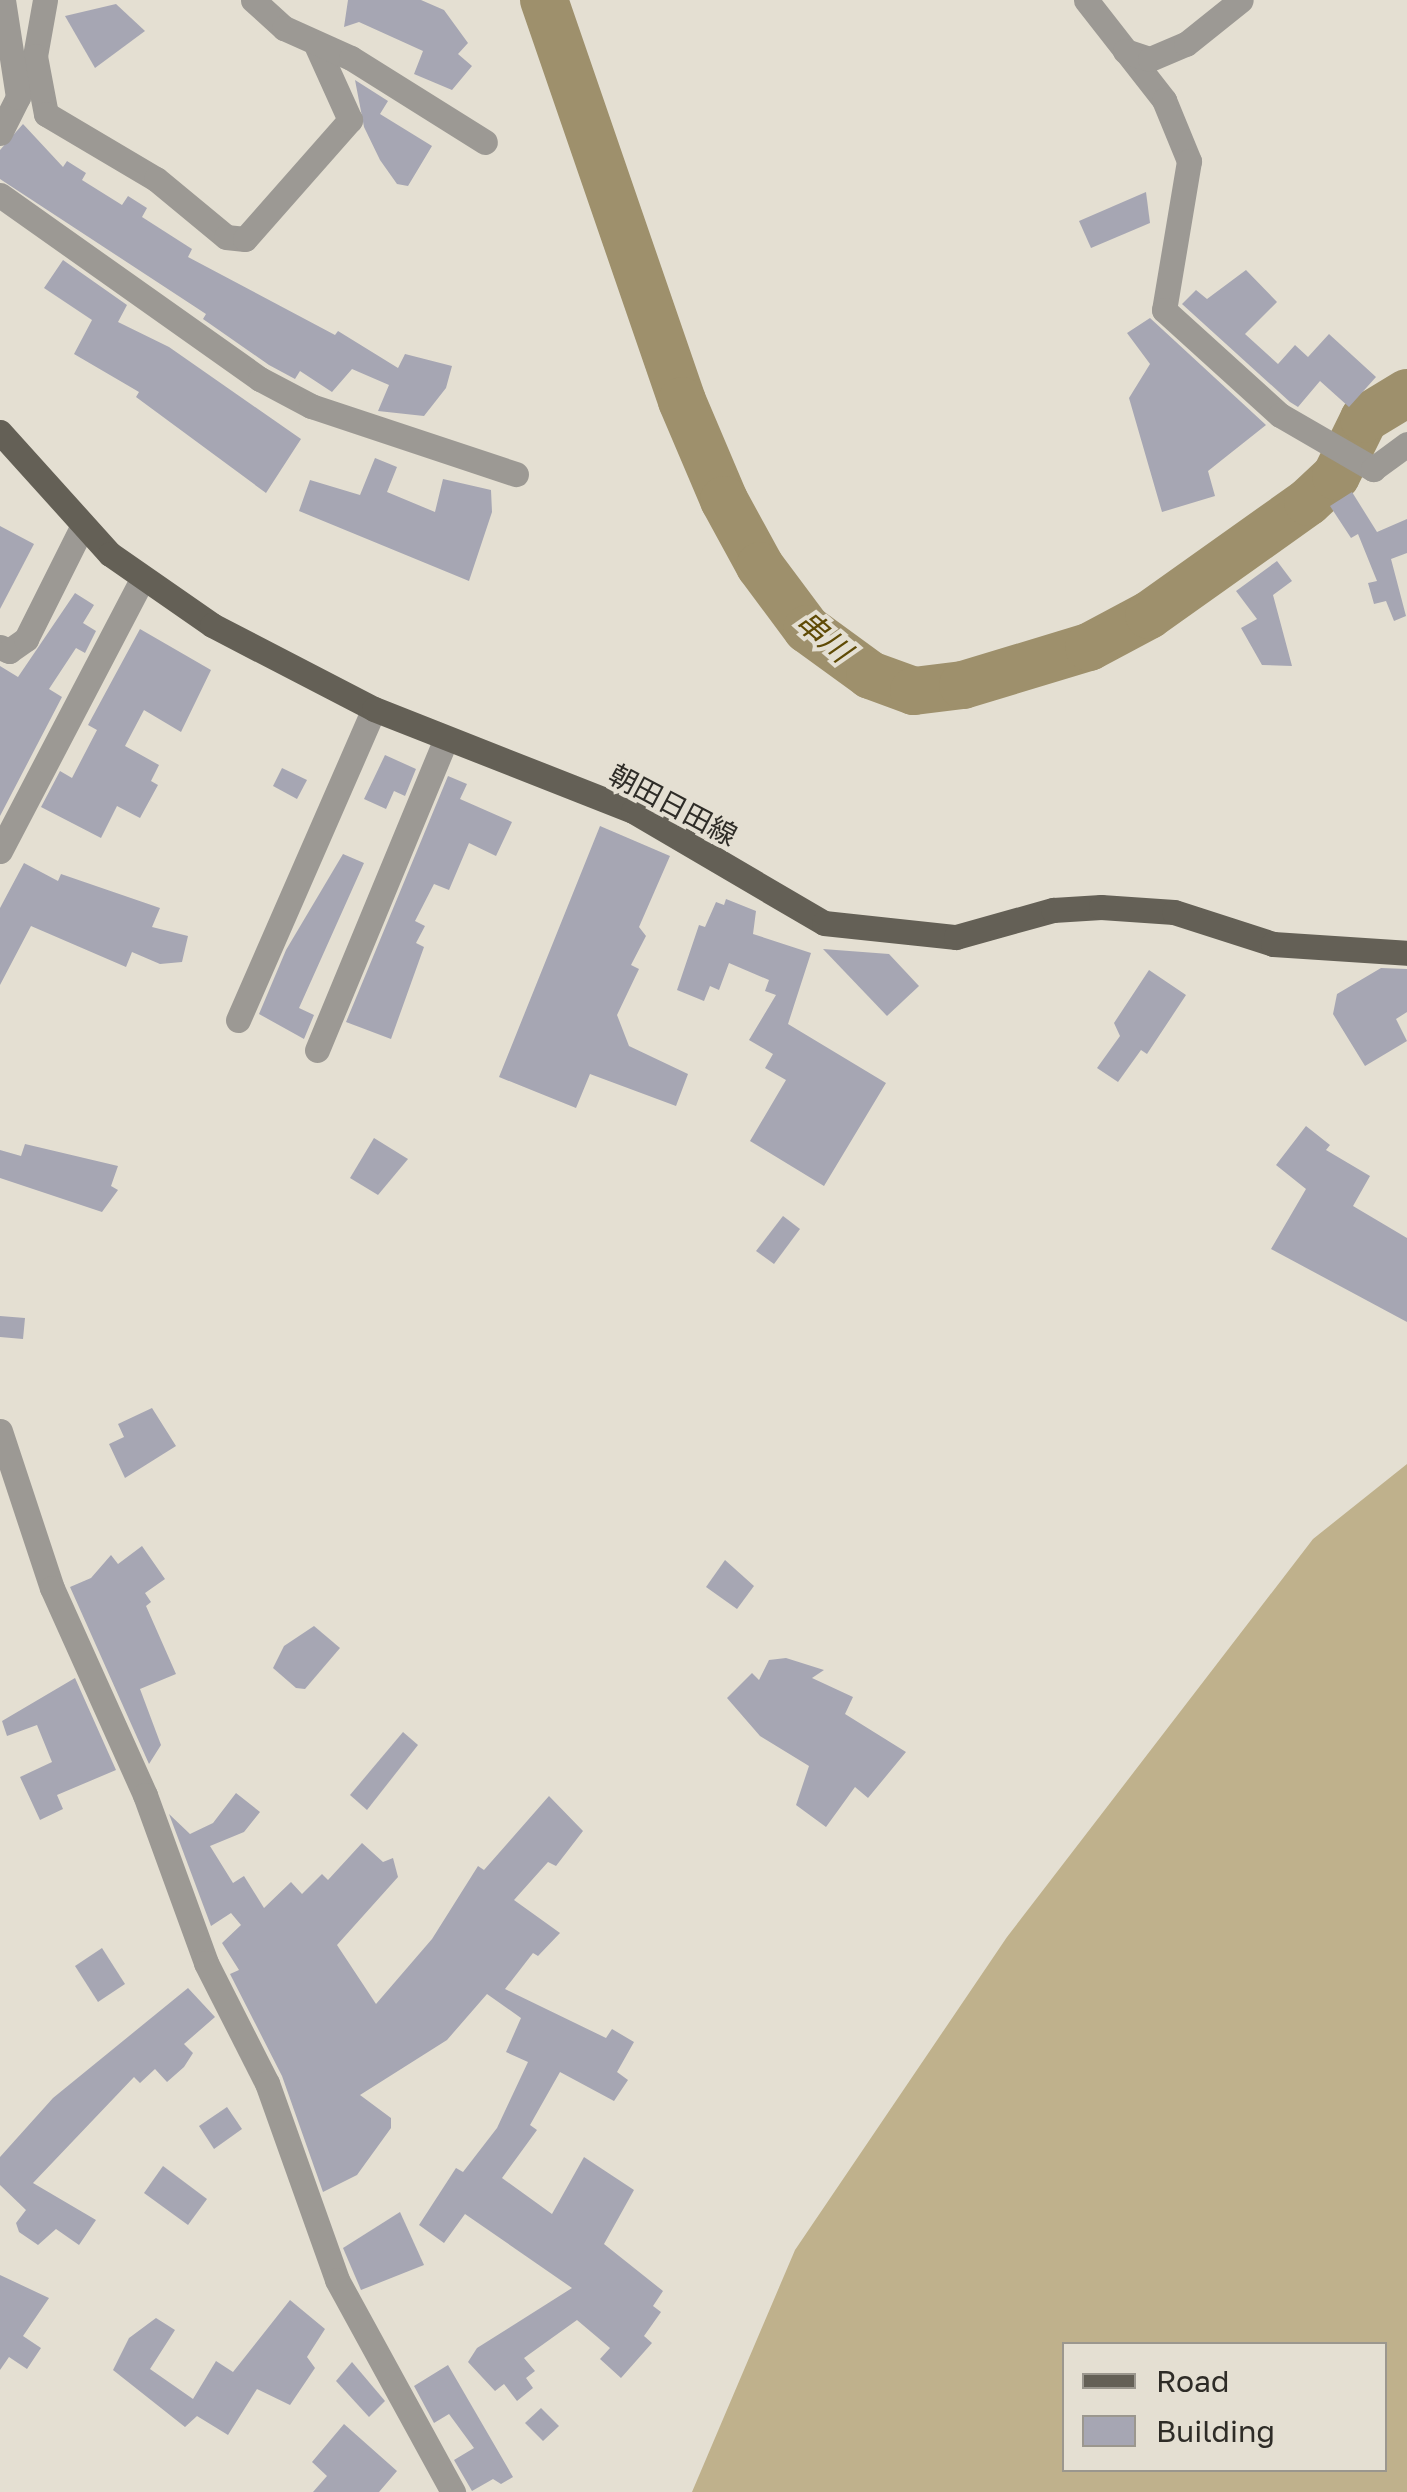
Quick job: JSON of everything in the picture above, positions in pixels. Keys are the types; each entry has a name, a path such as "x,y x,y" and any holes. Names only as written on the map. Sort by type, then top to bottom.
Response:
{"main road":[{"name":"朝田日田線","path":"0,432 82,527 142,580 212,625 374,710 632,811 824,923 956,938 1054,910 1100,908 1174,912 1273,944 1407,953"}],"street":[{"path":"0,133 18,97 4,2 44,0 36,56 46,114 156,178 226,238 244,239 350,120 317,47"},
{"path":"253,0 317,47 351,58 485,142"},
{"path":"1086,0 1164,100 1189,161 1164,310 1280,415 1373,469 1407,444"},
{"path":"1125,51 1150,59 1186,44 1241,0"},
{"path":"0,195 260,379 311,406 516,474"},
{"path":"0,647 9,651 26,640 82,527"},
{"path":"0,851 142,580"},
{"path":"238,1020 374,710"},
{"path":"316,1050 445,741"},
{"path":"0,1431 52,1588 145,1795 206,1963 267,2083 336,2280 453,2492"}],"shaded area":[{"path":"1407,1464 1407,2492 692,2492 795,2250 1007,1937 1313,1539"}],"building":[{"path":"348,0 421,0 444,10 468,43 458,54 472,66 452,90 414,74 423,51 359,22 344,27"},
{"path":"116,4 145,31 95,68 65,16"},
{"path":"355,80 388,101 380,114 432,146 408,186 397,184 380,160 364,127"},
{"path":"23,124 63,167 67,161 86,173 82,180 122,205 128,196 147,208 142,217 192,249 188,257 335,335 338,331 398,368 405,354 452,366 446,388 424,416 378,411 389,385 352,369 332,392 300,371 295,379 269,365 203,319 206,314 0,179 0,150"},
{"path":"1146,192 1150,223 1091,248 1079,221"},
{"path":"63,260 127,305 118,322 169,347 301,439 266,493 136,397 139,392 74,354 92,320 44,288"},
{"path":"1246,270 1277,302 1245,334 1278,364 1295,345 1308,357 1329,334 1376,377 1349,407 1320,381 1298,407 1182,304 1196,290 1207,299"},
{"path":"1150,318 1266,425 1208,471 1215,496 1162,512 1129,398 1150,364 1127,333"},
{"path":"375,458 397,467 387,492 435,512 443,479 491,490 492,512 469,581 299,511 310,480 360,495"},
{"path":"1352,492 1377,532 1407,519 1407,553 1391,559 1406,616 1394,621 1386,601 1374,604 1368,583 1377,581 1358,534 1351,538 1330,506"},
{"path":"0,526 34,544 0,609"},
{"path":"1277,561 1292,581 1273,595 1292,666 1262,665 1241,628 1257,619 1236,591"},
{"path":"75,593 94,605 83,623 96,631 85,653 76,648 49,689 62,697 0,816 0,666 18,677"},
{"path":"140,629 211,670 181,732 144,710 125,746 159,765 151,781 158,785 140,818 117,806 101,838 41,807 60,771 72,778 97,730 88,725"},
{"path":"385,755 416,769 405,796 394,791 386,809 364,799"},
{"path":"282,768 307,780 297,799 273,786"},
{"path":"448,776 467,784 460,799 512,822 496,856 469,843 449,890 434,884 415,921 425,926 416,943 424,947 391,1039 346,1022"},
{"path":"600,826 670,856 639,927 646,936 631,965 639,969 617,1015 629,1046 688,1074 676,1106 590,1074 576,1108 499,1077"},
{"path":"343,854 364,863 299,1008 314,1015 304,1039 259,1014 286,950"},
{"path":"24,863 58,881 61,874 160,908 152,927 188,936 182,962 160,964 132,952 126,967 31,926 0,985 0,908"},
{"path":"726,899 756,911 753,934 811,953 788,1024 886,1083 824,1186 750,1141 786,1080 765,1068 773,1054 749,1040 776,995 765,991 769,980 729,963 719,990 710,986 704,1001 677,990 699,925 705,927 716,902 724,905"},
{"path":"823,949 889,954 919,986 887,1016"},
{"path":"1381,968 1407,969 1407,1012 1396,1019 1407,1041 1365,1066 1333,1014 1337,994"},
{"path":"1149,970 1186,995 1147,1054 1141,1050 1118,1082 1097,1068 1120,1036 1114,1023"},
{"path":"1306,1126 1330,1145 1326,1150 1370,1176 1353,1206 1407,1238 1407,1322 1271,1249 1306,1189 1276,1165"},
{"path":"374,1138 408,1159 378,1195 350,1178"},
{"path":"25,1144 118,1166 111,1186 118,1190 102,1212 0,1178 0,1150 21,1156"},
{"path":"783,1216 800,1229 774,1264 756,1251"},
{"path":"0,1316 25,1318 23,1339 0,1337"},
{"path":"152,1408 176,1446 125,1478 109,1444 124,1437 118,1424"},
{"path":"142,1546 165,1579 145,1593 151,1602 146,1606 176,1674 140,1689 161,1745 149,1764 70,1587 91,1578 111,1555 118,1564"},
{"path":"725,1560 754,1586 737,1609 706,1587"},
{"path":"314,1626 340,1648 305,1689 296,1688 273,1668 284,1646"},
{"path":"786,1658 824,1670 812,1678 853,1697 845,1714 906,1752 868,1798 855,1787 826,1827 796,1805 809,1766 760,1736 727,1698 752,1673 759,1680 769,1660"},
{"path":"75,1678 116,1770 57,1795 63,1809 40,1820 20,1777 52,1762 37,1725 7,1736 2,1721"},
{"path":"403,1732 418,1745 367,1810 350,1795"},
{"path":"236,1793 260,1812 244,1832 210,1846 233,1883 244,1876 264,1908 291,1882 302,1894 322,1874 328,1880 362,1843 383,1862 393,1858 398,1877 337,1945 376,2004 432,1939 478,1866 484,1870 549,1796 583,1831 556,1866 548,1862 514,1900 560,1933 538,1956 533,1953 505,1989 606,2038 612,2029 634,2042 617,2072 628,2080 614,2101 560,2072 530,2125 537,2130 502,2178 552,2214 584,2157 634,2190 604,2244 663,2291 653,2306 661,2312 644,2336 652,2343 621,2378 600,2359 610,2348 577,2320 524,2358 535,2371 526,2378 533,2388 517,2401 504,2384 495,2391 468,2362 477,2348 572,2288 465,2214 444,2243 419,2225 456,2168 463,2172 497,2128 528,2062 506,2052 521,2018 487,1994 447,2040 360,2095 391,2118 391,2128 357,2175 323,2192 282,2076 230,1974 239,1970 222,1943 241,1925 231,1913 211,1926 169,1814 190,1834 213,1823"},
{"path":"102,1948 125,1984 98,2002 75,1966"},
{"path":"188,1988 215,2017 184,2044 193,2053 184,2067 167,2082 155,2069 140,2083 134,2077 33,2183 96,2220 79,2245 56,2229 38,2245 19,2232 16,2223 26,2210 0,2185 0,2157 53,2098"},
{"path":"227,2107 242,2129 214,2149 199,2126"},
{"path":"163,2166 207,2199 188,2225 144,2193"},
{"path":"400,2212 424,2265 361,2290 343,2248"},
{"path":"0,2275 49,2298 23,2336 41,2348 27,2369 9,2357 0,2370"},
{"path":"290,2300 325,2329 307,2357 315,2368 290,2405 257,2389 228,2435 197,2416 185,2427 113,2370 129,2338 156,2318 175,2330 150,2369 193,2399 216,2361 233,2372"},
{"path":"352,2362 385,2401 369,2417 336,2381"},
{"path":"448,2365 513,2477 501,2484 493,2479 472,2491 454,2460 474,2448 449,2414 434,2423 414,2386"},
{"path":"541,2408 559,2426 543,2441 525,2423"},
{"path":"344,2424 397,2471 379,2492 313,2492 327,2476 312,2462"}],"waterway":[{"name":"串川","path":"544,0 682,401 724,500 760,566 807,629 870,675 914,691 963,685 1089,647 1149,615 1308,502 1336,476 1364,419 1407,393"}]}
